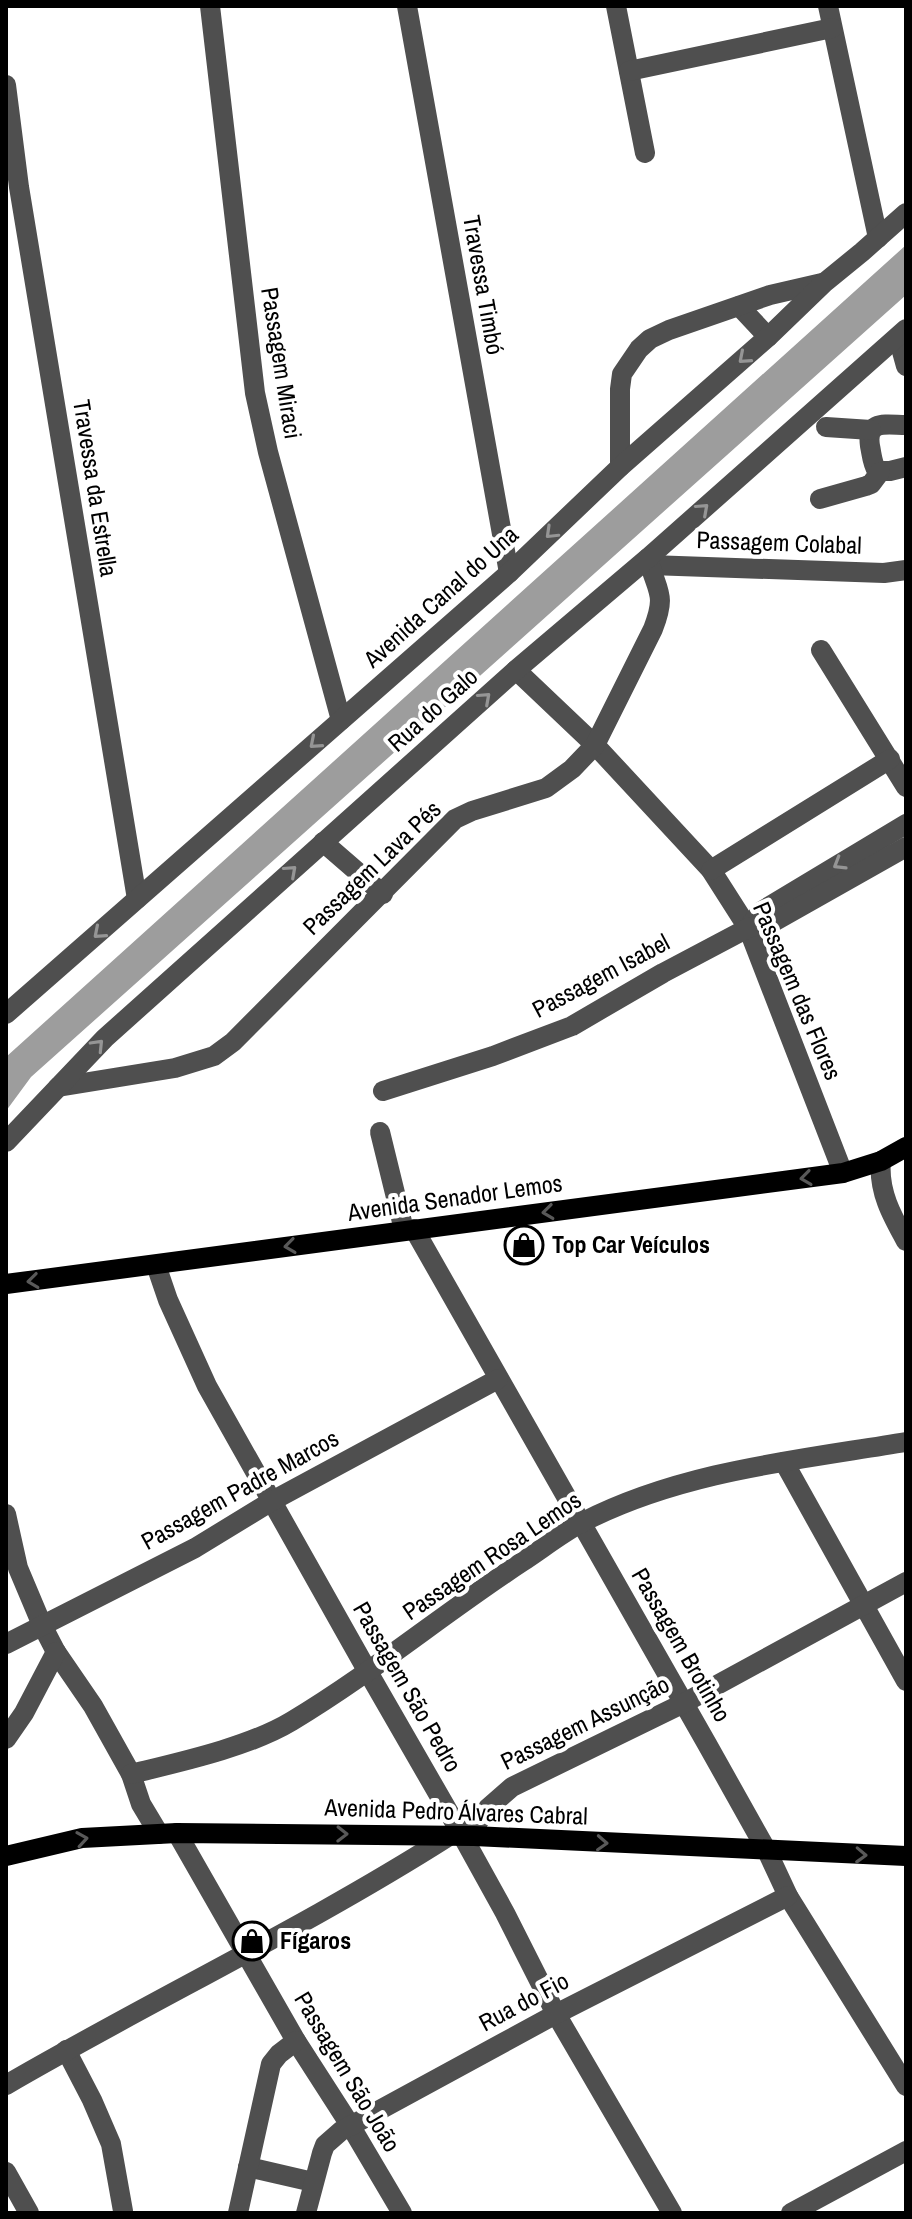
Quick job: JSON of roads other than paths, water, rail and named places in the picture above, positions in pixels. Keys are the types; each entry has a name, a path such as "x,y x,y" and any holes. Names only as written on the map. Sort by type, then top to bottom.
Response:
{"main road":[{"name":"Avenida Senador Lemos","path":"6,1284 843,1173 898,1155"},
{"name":"Avenida Pedro Álvares Cabral","path":"6,1856 82,1838 168,1833 462,1836 906,1856"}],"street":[{"name":"Passagem Miraci","path":"210,6 255,393 268,452 341,720"},
{"name":"Travessa Timbó","path":"407,6 509,573"},
{"path":"616,6 645,153"},
{"path":"828,6 878,238"},
{"path":"629,71 832,28"},
{"name":"Travessa da Estrella","path":"6,85 19,187 137,899"},
{"name":"Avenida Canal do Una","path":"6,1014 509,573 620,467 906,213"},
{"path":"620,467 622,374 650,339 770,295 824,283"},
{"path":"739,306 768,337"},
{"path":"902,333 906,366"},
{"name":"Rua do Galo","path":"6,1142 105,1038 516,670 649,561 902,333"},
{"path":"880,472 873,464 869,437 871,430 878,425 906,425"},
{"path":"826,427 871,430"},
{"path":"820,499 871,484 880,472 906,467"},
{"name":"Passagem Colabal","path":"649,561 884,573 906,570"},
{"name":"Passagem Lava Pés","path":"58,1087 175,1068 214,1056 233,1042 455,819 546,788 572,769 595,745 661,609 662,600 649,561"},
{"path":"821,650 906,787"},
{"name":"Passagem das Flores","path":"516,670 595,745 711,870 748,928 843,1173"},
{"path":"711,870 890,759"},
{"name":"Passagem Isabel","path":"748,928 760,912 906,824"},
{"path":"323,842 383,894"},
{"name":"Passagem Isabel","path":"383,1091 493,1056 572,1026 663,973 748,928 775,921 906,847"},
{"name":"Passagem Brotinho","path":"380,1132 409,1229 684,1703 767,1851 788,1896 906,2086"},
{"path":"898,1155 880,1173 886,1200 906,1241"},
{"name":"Passagem São Pedro","path":"156,1265 168,1300 207,1386 505,1913 556,2014 672,2213"},
{"name":"Passagem Padre Marcos","path":"6,1644 195,1548 272,1501 498,1379"},
{"name":"Passagem Rosa Lemos","path":"131,1774 252,1740 275,1730 368,1672 491,1583 581,1523 621,1505 715,1475 906,1442"},
{"path":"784,1462 906,1681"},
{"name":"Passagem São João","path":"6,1514 18,1568 42,1625 131,1774 141,1804 168,1833 247,1954 296,2041 402,2213"},
{"name":"Passagem Assunção","path":"6,2085 462,1836 512,1787 684,1703 906,1582"},
{"path":"6,1739 24,1713 56,1652"},
{"name":"Rua do Fio","path":"306,2213 325,2145 333,2136 556,2014 788,1896"},
{"path":"238,2213 271,2064 296,2041"},
{"path":"66,2050 111,2144 123,2211"},
{"path":"791,2213 906,2151"},
{"path":"248,2167 313,2182"},
{"path":"6,2172 29,2213"}],"place":[{"name":"Top Car Veículos","path":"524,1245"},
{"name":"Fígaros","path":"252,1941"}]}
